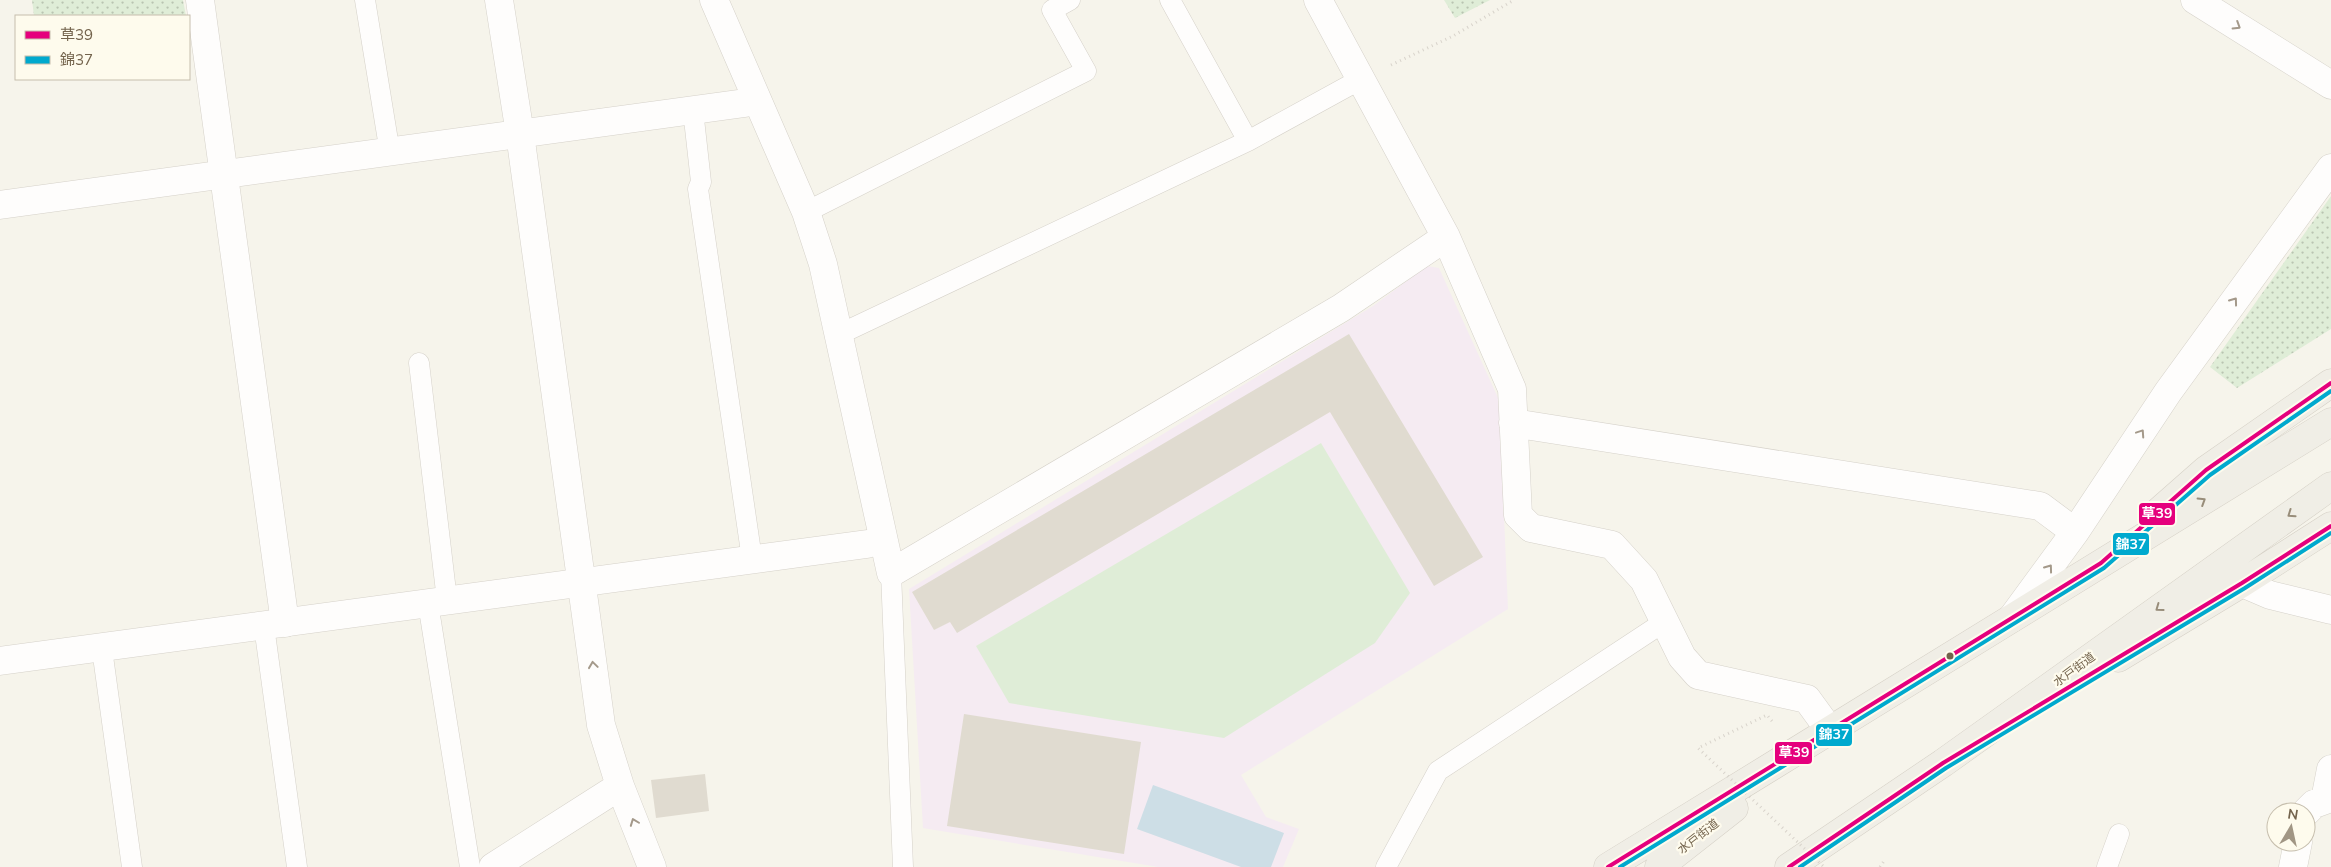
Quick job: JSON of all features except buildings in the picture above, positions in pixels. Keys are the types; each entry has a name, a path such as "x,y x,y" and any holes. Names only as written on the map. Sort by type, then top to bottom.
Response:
{"highway":[{"path":"2101,563 2206,470 2331,383"},
{"name":"水戸街道","path":"1608,867 1831,732 2331,422"},
{"name":"水戸街道","path":"1794,866 1943,763 2331,486"},
{"path":"1943,763 2242,584 2331,526"},
{"name":"水戸街道","path":"1659,867 1831,732"}],"street":[{"path":"200,0 225,174 275,625"},
{"path":"499,0 520,134 601,725 620,786 652,867"},
{"path":"714,0 752,102 806,212 823,264 840,334 875,543 892,573 1341,308 1446,237"},
{"path":"1318,0 1446,237 1512,389 1518,516 1531,528 1612,546 1644,580 1682,658 1698,675 1808,699 1831,732"},
{"path":"2195,0 2331,86"},
{"path":"0,204 390,153 752,102"},
{"path":"2010,621 2075,532 2168,392 2331,168"},
{"path":"1513,423 2040,506 2075,532"},
{"path":"0,661 102,649 581,581 875,543"},
{"path":"2242,584 2270,595 2331,610"},
{"path":"2316,803 2325,800 2331,769"},
{"path":"493,867 620,786"},
{"path":"2294,867 2296,852"}],"lane":[{"path":"365,0 390,153"},
{"path":"806,212 1086,71 1052,10 1070,0"},
{"path":"1170,0 1248,141"},
{"path":"840,334 1248,141 1361,79"},
{"path":"693,110 701,182 698,189 752,559"},
{"path":"419,363 438,602 470,867"},
{"path":"892,573 903,867"},
{"path":"1386,867 1438,771 1664,622"},
{"path":"275,625 296,867"},
{"path":"102,649 132,867"},
{"path":"2107,867 2119,834"}],"path":[{"path":"1361,79 1453,36 1514,0"},
{"path":"1772,721 1768,715 1698,748 1824,867"},
{"path":"1880,867 1884,862"}],"shaded area":[{"path":"1427,266 1439,268 1499,400 1508,609 1241,775 1266,817 1299,829 1283,867 1158,867 923,828 909,589 1373,306"},
{"path":"1153,785 1284,833 1271,867 1241,867 1137,829"}],"green space":[{"path":"32,0 183,0 186,15 34,15"},
{"path":"1444,0 1490,0 1455,18"},
{"path":"2331,196 2331,329 2237,388 2210,367"},
{"path":"1321,443 1410,593 1375,643 1224,738 1009,703 976,646"}],"transit line":[{"name":"草39","path":"1608,867 2101,563 2206,470 2331,383"},
{"name":"錦37","path":"1620,867 2104,568 2210,475 2331,391"},
{"name":"草39","path":"1789,867 1943,763 2242,583 2331,526"},
{"name":"錦37","path":"1800,867 1946,768 2245,588 2331,533"}]}
